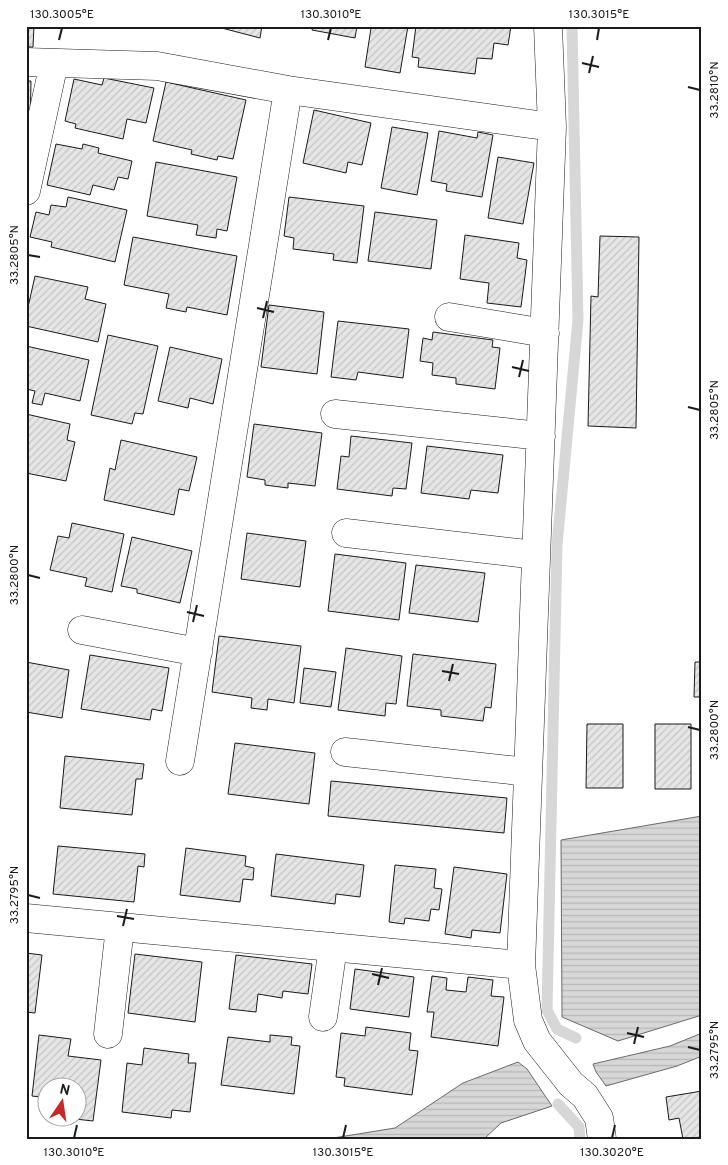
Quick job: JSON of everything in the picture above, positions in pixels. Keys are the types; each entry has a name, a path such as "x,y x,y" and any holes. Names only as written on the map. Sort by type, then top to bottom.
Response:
{"street":[{"path":"548,26 552,127 521,965 528,1020 537,1041 599,1118 602,1139"},
{"path":"26,62 157,66 288,90 552,127"},
{"path":"26,191 54,63"},
{"path":"180,760 288,90"},
{"path":"449,317 544,333"},
{"path":"335,414 541,436"},
{"path":"346,533 536,555"},
{"path":"82,630 198,652"},
{"path":"345,752 528,772"},
{"path":"26,918 521,965"},
{"path":"108,1034 120,927"},
{"path":"323,1017 333,948"}],"shaded area":[{"path":"702,816 702,1015 618,1041 562,1017 561,840"},
{"path":"702,1033 702,1056 677,1066 606,1086 593,1064 670,1046"},
{"path":"518,1062 527,1069 552,1106 501,1123 484,1139 327,1139 395,1128 463,1083"}],"building":[{"path":"26,26 34,26 33,47 26,47"},
{"path":"214,26 262,26 260,38"},
{"path":"313,26 357,26 355,38 312,30"},
{"path":"359,26 408,26 400,73 365,67 371,28"},
{"path":"416,26 511,26 508,45 494,43 492,59 477,58 475,74 418,67 419,58 412,57"},
{"path":"104,78 154,88 146,123 127,119 123,139 75,128 76,124 65,121 74,79 102,85"},
{"path":"26,81 31,81 30,132 26,132"},
{"path":"166,82 246,100 233,159 218,156 217,160 191,154 192,150 153,141"},
{"path":"314,110 371,123 362,165 348,162 346,173 303,163"},
{"path":"392,127 428,133 417,195 381,188"},
{"path":"439,131 477,138 478,132 493,135 482,197 446,191 447,184 431,181"},
{"path":"56,144 82,149 83,144 99,148 98,153 132,161 128,179 118,177 114,190 93,185 90,195 47,185"},
{"path":"498,157 534,163 523,224 488,218"},
{"path":"156,162 237,177 227,231 217,229 216,238 196,235 198,225 147,216"},
{"path":"68,197 127,210 115,262 51,247 52,242 30,237 36,212 49,215 51,205 66,207"},
{"path":"289,197 364,206 357,263 333,260 334,254 293,249 294,238 284,236"},
{"path":"375,212 437,220 431,269 368,261"},
{"path":"465,235 519,243 517,258 527,260 521,307 487,303 489,283 460,279"},
{"path":"600,236 639,237 636,428 588,426 591,296 598,297"},
{"path":"133,237 237,256 227,315 187,307 186,312 166,308 169,294 124,285"},
{"path":"35,276 88,287 85,299 106,304 98,342 26,326 26,316"},
{"path":"269,305 324,312 317,374 261,367"},
{"path":"338,321 409,329 403,378 358,372 356,380 331,377"},
{"path":"433,332 493,340 492,347 500,348 495,389 456,384 456,378 432,375 433,363 420,361 423,338 432,340"},
{"path":"108,335 158,346 143,414 135,413 132,424 91,415"},
{"path":"26,346 89,360 80,401 45,393 42,405 32,403 35,391 26,389"},
{"path":"170,347 222,359 213,404 190,398 188,408 158,401"},
{"path":"26,414 70,424 67,440 75,442 66,481 26,473"},
{"path":"254,424 322,433 315,486 288,483 288,488 265,485 265,480 247,477"},
{"path":"351,436 412,443 406,489 393,488 392,496 337,489 341,456 349,457"},
{"path":"121,440 197,457 189,491 179,489 174,515 104,500 110,468 115,470"},
{"path":"427,446 503,455 498,493 471,490 469,499 421,493"},
{"path":"72,523 124,534 112,592 85,586 87,578 50,570 58,536 69,538"},
{"path":"247,533 306,541 300,587 241,579"},
{"path":"132,537 192,551 180,603 137,593 137,589 121,586"},
{"path":"335,554 406,563 399,620 328,611"},
{"path":"416,565 485,573 478,622 409,613"},
{"path":"219,636 301,646 294,703 268,699 267,710 251,708 252,698 212,692"},
{"path":"346,648 402,656 396,704 386,703 385,716 338,710"},
{"path":"413,654 496,664 491,708 485,707 483,721 441,716 441,710 407,706"},
{"path":"90,655 169,668 162,711 152,709 150,720 81,709"},
{"path":"26,662 69,670 62,718 26,712"},
{"path":"695,662 702,662 702,697 694,697"},
{"path":"304,668 336,672 331,707 300,703"},
{"path":"587,724 623,724 623,788 586,788"},
{"path":"655,724 691,724 691,789 655,789"},
{"path":"235,743 315,753 309,804 228,794"},
{"path":"65,756 144,764 142,779 136,779 132,815 60,808"},
{"path":"331,781 507,798 504,833 328,816"},
{"path":"58,846 145,854 144,867 138,866 134,902 53,894"},
{"path":"186,848 246,856 245,866 254,868 253,880 243,879 240,902 180,895"},
{"path":"276,854 364,865 360,897 336,894 335,904 271,896"},
{"path":"395,865 436,869 434,888 442,889 439,910 431,909 429,921 405,918 404,924 389,922"},
{"path":"454,867 507,874 500,933 472,930 471,938 445,934"},
{"path":"26,953 42,955 35,1013 26,1012"},
{"path":"135,954 202,962 195,1022 128,1013"},
{"path":"236,955 312,964 308,994 283,991 282,998 258,994 256,1012 229,1009"},
{"path":"355,969 414,977 409,1017 350,1009"},
{"path":"432,976 447,978 446,990 466,992 468,977 493,980 491,996 504,997 498,1046 431,1037 434,1012 427,1012"},
{"path":"366,1027 411,1033 409,1050 418,1051 412,1095 344,1086 345,1078 336,1077 341,1033 365,1036"},
{"path":"39,1035 71,1039 68,1056 101,1060 93,1121 88,1120 88,1078 38,1078 38,1097 32,1096"},
{"path":"270,1035 292,1037 291,1045 300,1046 294,1094 221,1085 228,1037 270,1042"},
{"path":"144,1048 189,1054 188,1063 196,1063 190,1112 172,1110 171,1118 122,1112 127,1063 142,1065"},
{"path":"702,1091 702,1139 701,1137 683,1139 679,1118 669,1120 666,1097"}],"waterway":[{"path":"572,26 578,320 557,545 547,1010 557,1029 576,1038"},
{"path":"558,1104 579,1127 580,1139"}]}
